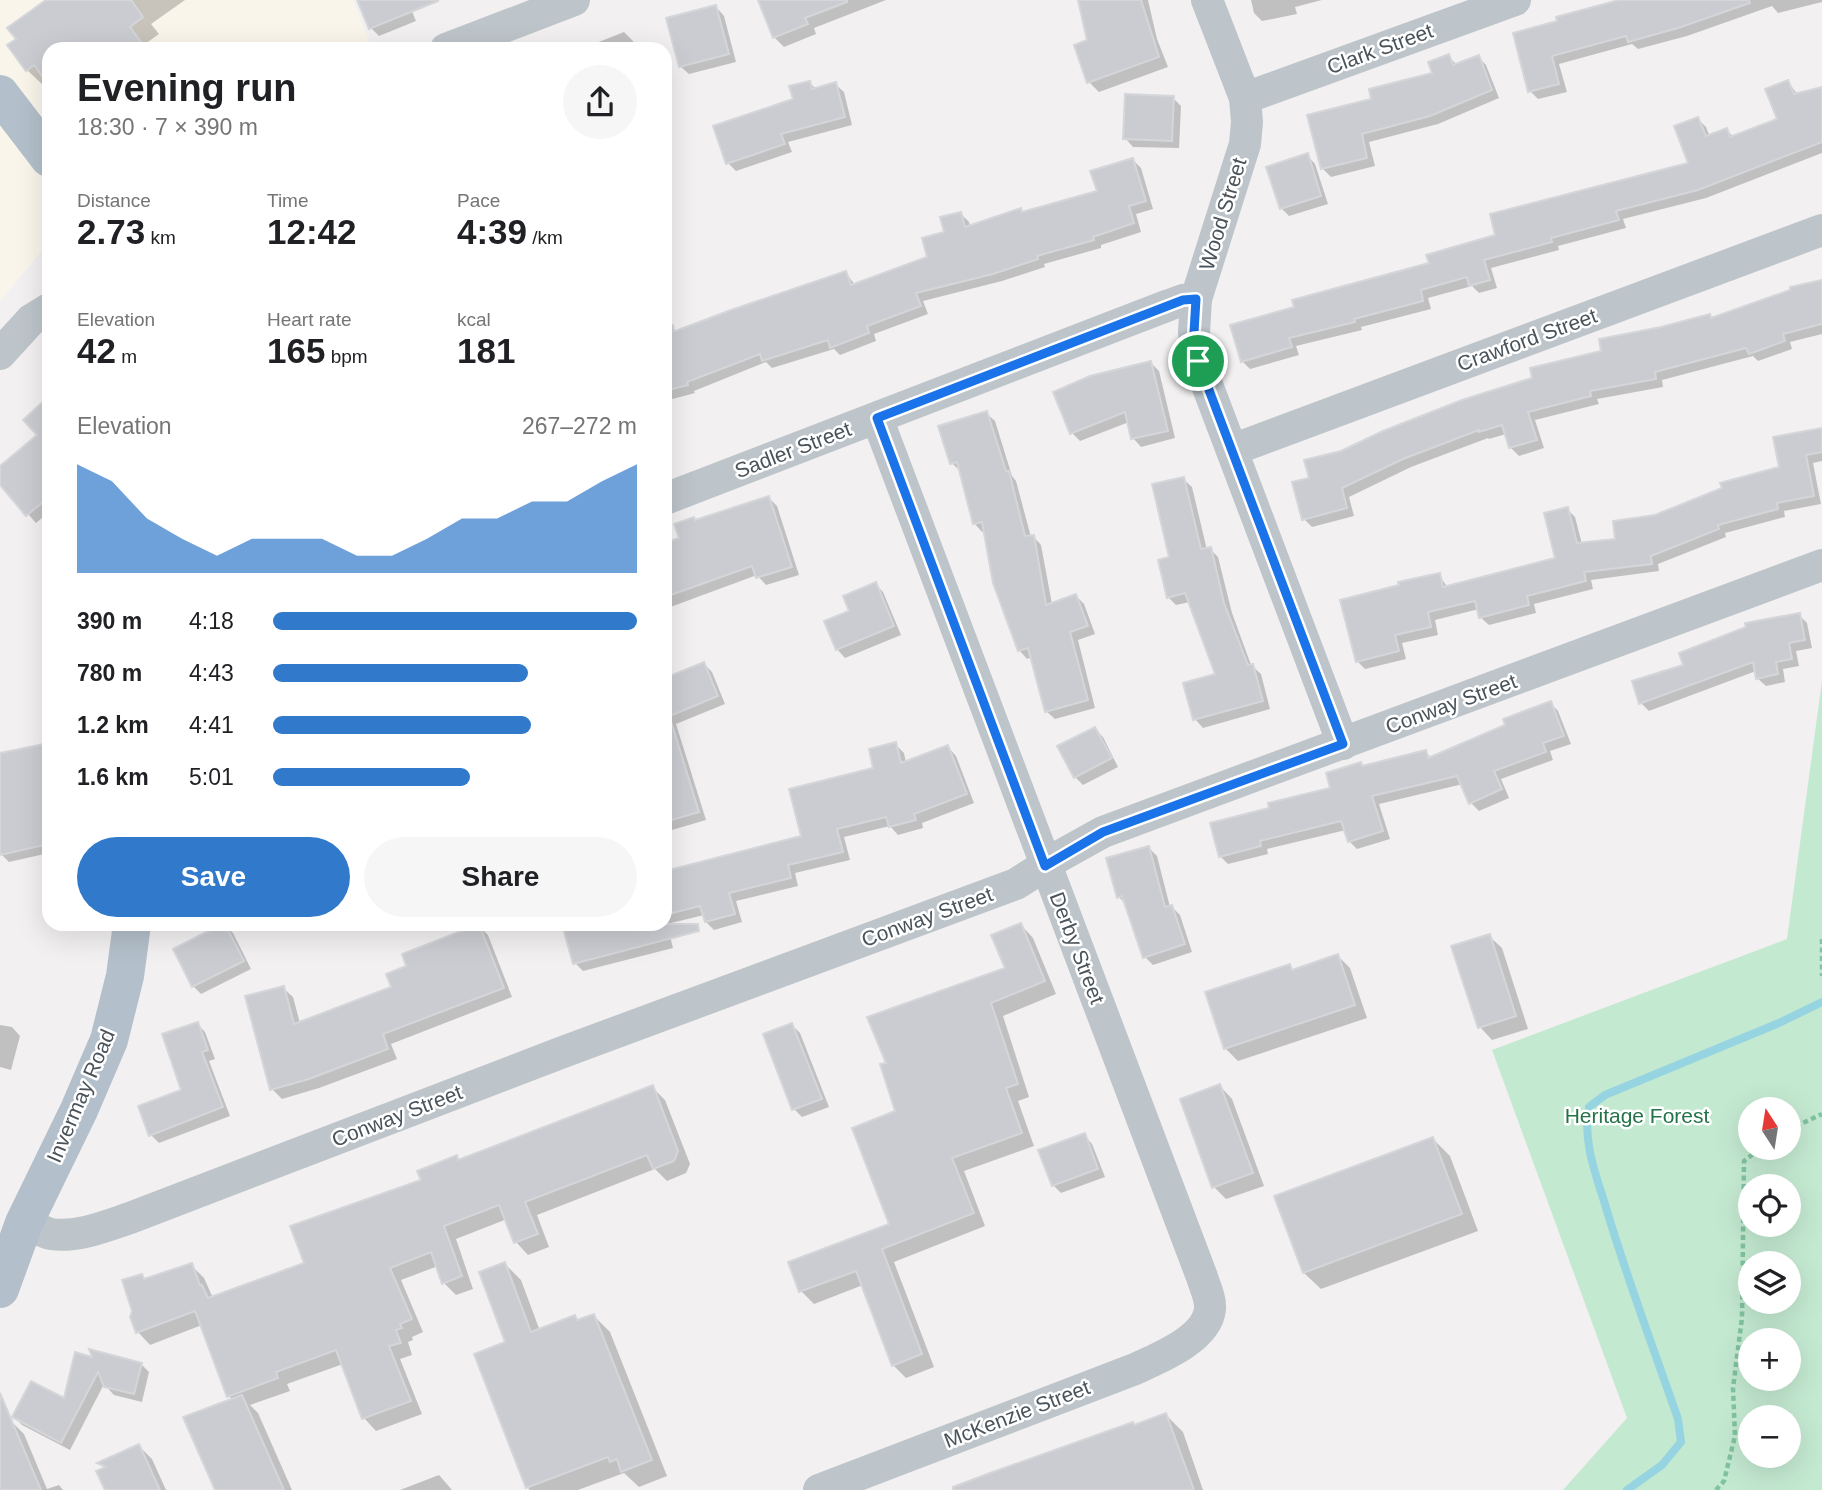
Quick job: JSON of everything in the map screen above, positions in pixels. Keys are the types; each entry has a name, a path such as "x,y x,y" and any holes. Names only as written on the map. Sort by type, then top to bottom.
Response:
{"main road":[{"path":"0,94 42,149"},
{"name":"Invermay Road","path":"0,1289 24,1223 79,1110 108,1040 125,976 131,931"},
{"name":"Invermay Road","path":"0,1253 24,1223"}],"street":[{"path":"464,42 574,0"},
{"name":"Wood Street","path":"1207,0 1245,98 1247,122 1245,144 1196,299 1194,332 1198,361 1343,744"},
{"name":"Clark Street","path":"1245,98 1515,0"},
{"name":"Crawford Street","path":"1232,450 1822,230"},
{"name":"Sadler Street","path":"672,496 1183,300 1196,299"},
{"path":"0,354 31,320 42,313"},
{"name":"Derby Street","path":"877,418 1202,1277 1210,1308 1207,1322"},
{"name":"Conway Street","path":"24,1223 50,1234 60,1234 86,1231 130,1218 563,1052 1016,884 1103,832 1822,565"},
{"name":"McKenzie Street","path":"818,1490 1135,1369 1173,1351 1207,1322"}],"path":[{"path":"1822,939 1822,976"},
{"path":"1801,1124 1822,1114"},
{"path":"1716,1490 1724,1481 1735,1436 1733,1388 1742,1318 1744,1160"}],"shaded area":[{"path":"0,0 353,0 369,42 42,42 42,250 0,301"}],"green space":[{"name":"Heritage Forest","path":"1822,681 1822,1490 1563,1490 1627,1418 1492,1050 1787,939"}],"building":[{"path":"46,0 131,0 143,17 130,27 141,42 42,42 42,76 34,65 26,71 7,45 16,39 7,28"},
{"path":"357,0 438,0 438,1 369,29"},
{"path":"758,0 847,2 805,18 808,24 773,38"},
{"path":"1078,0 1141,0 1159,57 1087,83 1074,45 1087,40"},
{"path":"1619,0 1749,0 1750,3 1628,42 1626,36 1552,56 1559,84 1528,92 1513,33 1557,21 1556,17"},
{"path":"716,5 729,54 679,67 666,18"},
{"path":"1449,54 1453,65 1479,55 1492,90 1430,116 1362,134 1367,158 1321,169 1307,115 1371,99 1369,89 1432,73 1428,62"},
{"path":"1788,80 1794,94 1822,87 1822,142 1698,190 1616,211 1619,220 1484,260 1490,280 1469,286 1467,277 1421,290 1423,301 1354,319 1355,322 1289,338 1292,347 1241,362 1230,325 1294,307 1292,300 1429,263 1426,255 1495,235 1490,214 1688,163 1674,126 1698,117 1706,136 1727,128 1730,137 1777,119 1765,89"},
{"path":"810,81 812,89 836,82 845,117 781,134 785,144 726,164 713,126 793,99 789,86"},
{"path":"1125,94 1174,96 1172,141 1123,139"},
{"path":"1308,153 1321,196 1280,209 1266,167"},
{"path":"1133,158 1146,201 1129,206 1134,223 1093,237 1094,240 1037,256 1038,259 993,274 916,293 921,306 867,326 869,333 830,348 828,340 762,361 760,354 672,389 672,325 674,331 678,330 846,271 851,285 927,257 922,238 944,232 940,217 961,212 965,227 1021,208 1022,212 1097,191 1090,171"},
{"path":"1822,280 1822,324 1783,334 1785,341 1749,354 1746,348 1655,372 1656,379 1590,391 1591,396 1528,412 1537,440 1509,448 1502,425 1479,430 1403,459 1342,488 1347,508 1302,520 1292,482 1309,478 1304,460 1341,451 1383,431 1462,400 1532,378 1530,368 1601,351 1599,339 1710,314 1711,318 1790,290 1790,287"},
{"path":"1151,361 1168,431 1131,439 1125,412 1070,434 1053,392 1090,376"},
{"path":"42,402 42,503 26,516 0,485 0,466 37,435 23,420"},
{"path":"987,411 1006,471 1009,471 1025,536 1034,535 1046,605 1076,594 1088,626 1070,632 1088,700 1045,712 1028,648 1018,651 993,583 982,522 973,524 957,462 950,464 938,426"},
{"path":"1822,428 1822,452 1806,455 1814,496 1777,503 1778,509 1718,525 1719,529 1651,556 1652,564 1584,572 1586,581 1527,596 1529,605 1479,618 1475,601 1428,612 1431,627 1395,635 1399,651 1356,662 1340,600 1399,585 1398,582 1440,573 1443,587 1555,558 1544,513 1568,507 1577,543 1615,539 1613,521 1655,515 1722,488 1720,483 1779,467 1773,437"},
{"path":"1184,477 1201,549 1211,547 1224,603 1248,665 1253,664 1263,701 1193,720 1183,683 1215,674 1185,593 1167,598 1158,560 1169,557 1152,484"},
{"path":"769,496 792,567 756,578 752,566 672,595 672,540 679,538 674,524 694,517 695,520"},
{"path":"876,582 894,626 836,650 824,621 849,611 843,596"},
{"path":"1800,613 1805,640 1789,643 1792,659 1776,662 1778,674 1756,679 1753,662 1639,704 1632,681 1683,665 1679,653 1746,627 1745,623"},
{"path":"704,662 718,696 672,715 672,675"},
{"path":"1551,701 1564,736 1543,743 1546,752 1494,771 1502,789 1469,804 1457,776 1372,796 1383,831 1348,842 1341,821 1260,841 1261,846 1219,857 1210,823 1269,808 1268,803 1330,788 1326,773 1361,762 1362,766 1426,750 1428,758 1505,725 1503,719"},
{"path":"672,724 699,812 672,820"},
{"path":"1095,727 1112,758 1074,778 1057,746"},
{"path":"896,742 901,763 948,745 967,794 914,814 916,820 889,827 886,817 837,829 843,852 788,865 791,878 729,893 735,914 705,922 700,906 672,913 672,869 801,836 789,789 873,768 869,749"},
{"path":"42,744 42,846 0,855 0,753"},
{"path":"1149,846 1165,907 1172,905 1185,944 1143,958 1122,896 1117,898 1106,858"},
{"path":"1021,923 1045,981 991,1003 1018,1084 1006,1088 1022,1133 952,1158 974,1213 882,1249 922,1354 892,1366 856,1271 799,1292 788,1262 889,1224 852,1128 895,1111 880,1064 886,1063 867,1017 1005,968 991,935"},
{"path":"672,924 698,924 699,931 573,964 564,931 672,931"},
{"path":"208,931 229,931 244,961 192,987 173,949"},
{"path":"461,931 482,931 504,988 383,1034 388,1049 309,1079 270,1090 245,996 284,986 294,1024 391,987 386,974 406,966 402,954"},
{"path":"1490,934 1516,1016 1478,1028 1451,946"},
{"path":"1338,954 1355,1005 1224,1049 1205,992 1290,964 1292,970"},
{"path":"198,1022 208,1050 202,1052 223,1107 149,1136 138,1106 181,1090 162,1034"},
{"path":"792,1023 822,1099 792,1110 763,1034"},
{"path":"1220,1084 1253,1173 1212,1188 1180,1099"},
{"path":"653,1085 678,1151 674,1161 653,1169 647,1155 525,1202 538,1234 514,1243 499,1205 444,1226 462,1276 442,1284 431,1252 390,1268 412,1319 400,1324 402,1328 396,1330 401,1343 389,1346 411,1401 362,1419 336,1350 276,1372 278,1378 227,1397 195,1311 136,1333 122,1280 142,1274 144,1279 192,1263 208,1298 304,1263 290,1226 421,1180 417,1171 457,1155 458,1160"},
{"path":"1085,1133 1098,1169 1052,1186 1038,1150"},
{"path":"1433,1137 1462,1214 1303,1273 1274,1196"},
{"path":"505,1262 531,1332 575,1315 577,1320 594,1314 652,1460 621,1472 617,1459 610,1462 608,1457 526,1488 474,1354 505,1342 479,1272"},
{"path":"89,1349 142,1363 134,1394 104,1387 98,1372 61,1443 12,1417 31,1381 64,1398 75,1352 92,1357"},
{"path":"0,1393 41,1490 0,1490"},
{"path":"242,1395 284,1490 215,1490 183,1417"},
{"path":"1166,1413 1194,1490 953,1490 953,1487 990,1473 1133,1422 1134,1425"},
{"path":"139,1444 160,1490 105,1490 96,1471 106,1467 97,1463"}],"waterway":[{"path":"1627,1490 1662,1465 1681,1442 1678,1419 1595,1173 1587,1134 1589,1107 1605,1095 1779,1023 1822,1002"}],"route":[{"path":"1196,299 1194,332 1198,361 1343,744 1103,832 1045,866 877,418 1183,300 1196,299"}]}
